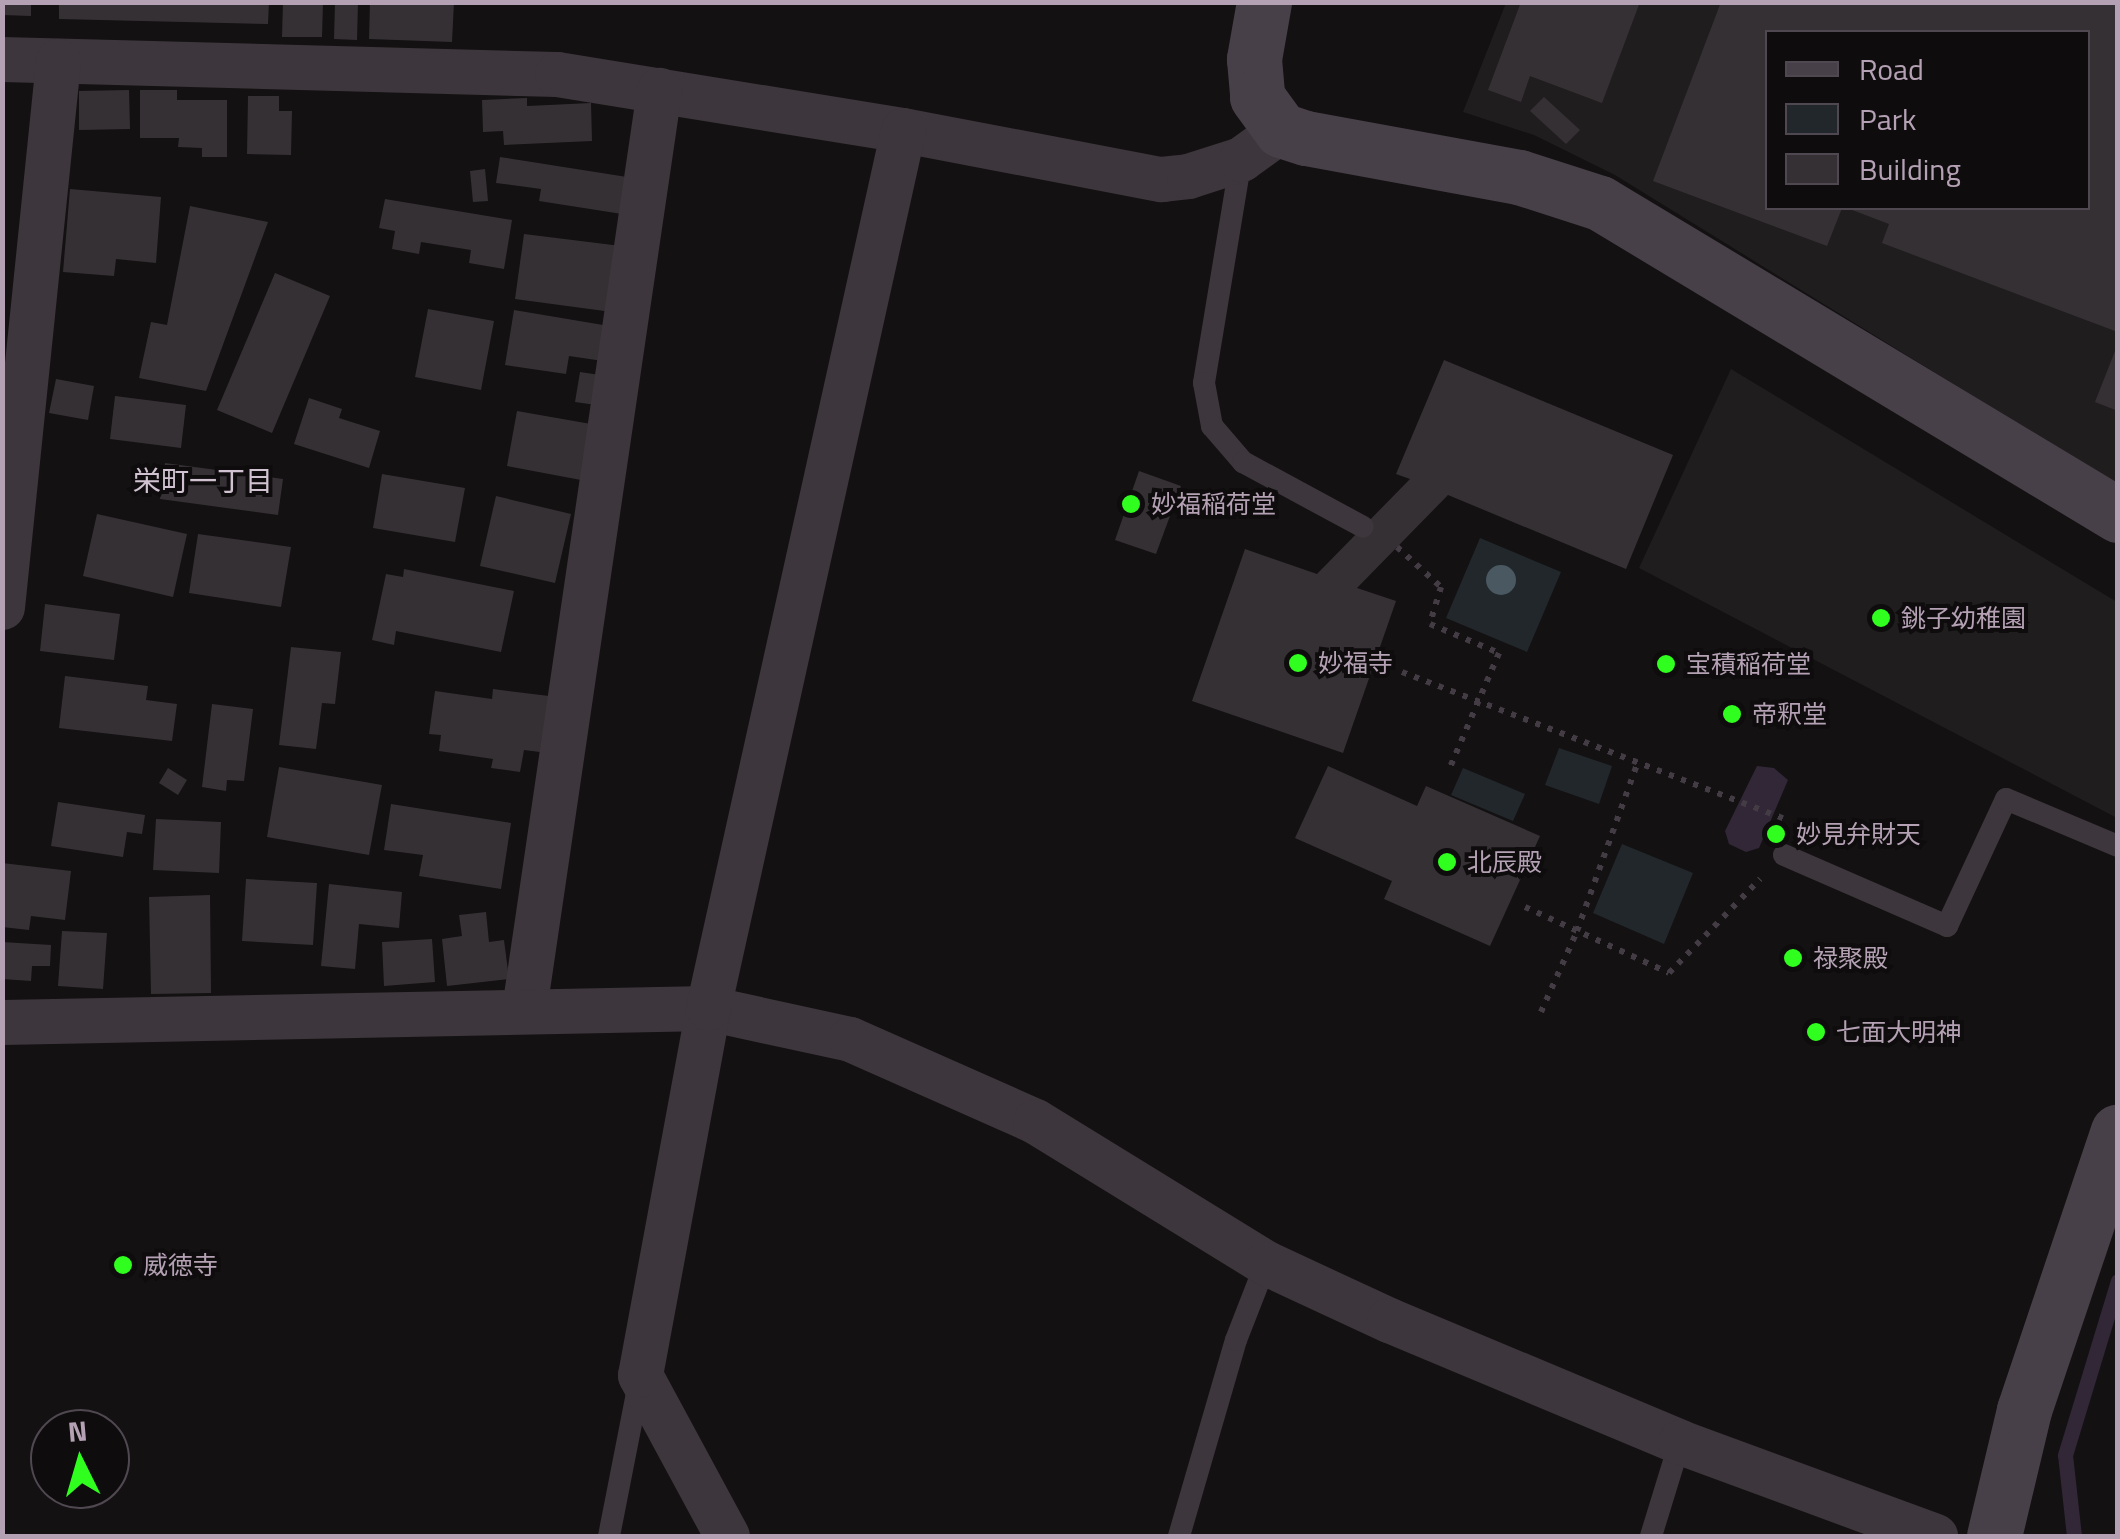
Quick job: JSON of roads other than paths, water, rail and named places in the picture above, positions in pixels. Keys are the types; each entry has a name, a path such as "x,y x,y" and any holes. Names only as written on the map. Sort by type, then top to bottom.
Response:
{"street":[{"path":"1261,144 1254,59 1264,2"},
{"path":"2,58 557,74 903,130 1161,179 1188,176 1261,144 1306,138 1519,177 1600,204 2118,515"},
{"path":"2,607 58,61"},
{"path":"524,1008 659,90"},
{"path":"727,1536 640,1375 708,1008 903,130"},
{"path":"2,1022 524,1008 708,1008 850,1039 1035,1121 1266,1263 1680,1442 1935,1536"},
{"path":"1994,1536 2024,1410 2112,1163"}],"lane":[{"path":"1261,144 1204,383 1212,426 1243,462 1362,527"},
{"path":"1784,854 1947,926 2006,800 2118,846"},
{"path":"1179,1536 1236,1340 1266,1263"},
{"path":"609,1536 640,1375"},
{"path":"1650,1536 1680,1442"}],"waterway":[{"path":"2074,1536 2065,1455 2118,1281"}],"place":[{"name":"妙福稲荷堂","path":"1131,504"},
{"name":"銚子幼稚園","path":"1881,618"},
{"name":"妙福寺","path":"1298,663"},
{"name":"宝積稲荷堂","path":"1666,664"},
{"name":"帝釈堂","path":"1732,714"},
{"name":"妙見弁財天","path":"1776,834"},
{"name":"北辰殿","path":"1447,862"},
{"name":"禄聚殿","path":"1793,958"},
{"name":"七面大明神","path":"1816,1032"},
{"name":"威徳寺","path":"123,1265"}],"district":[{"name":"栄町一丁目","path":"203,481"}]}
